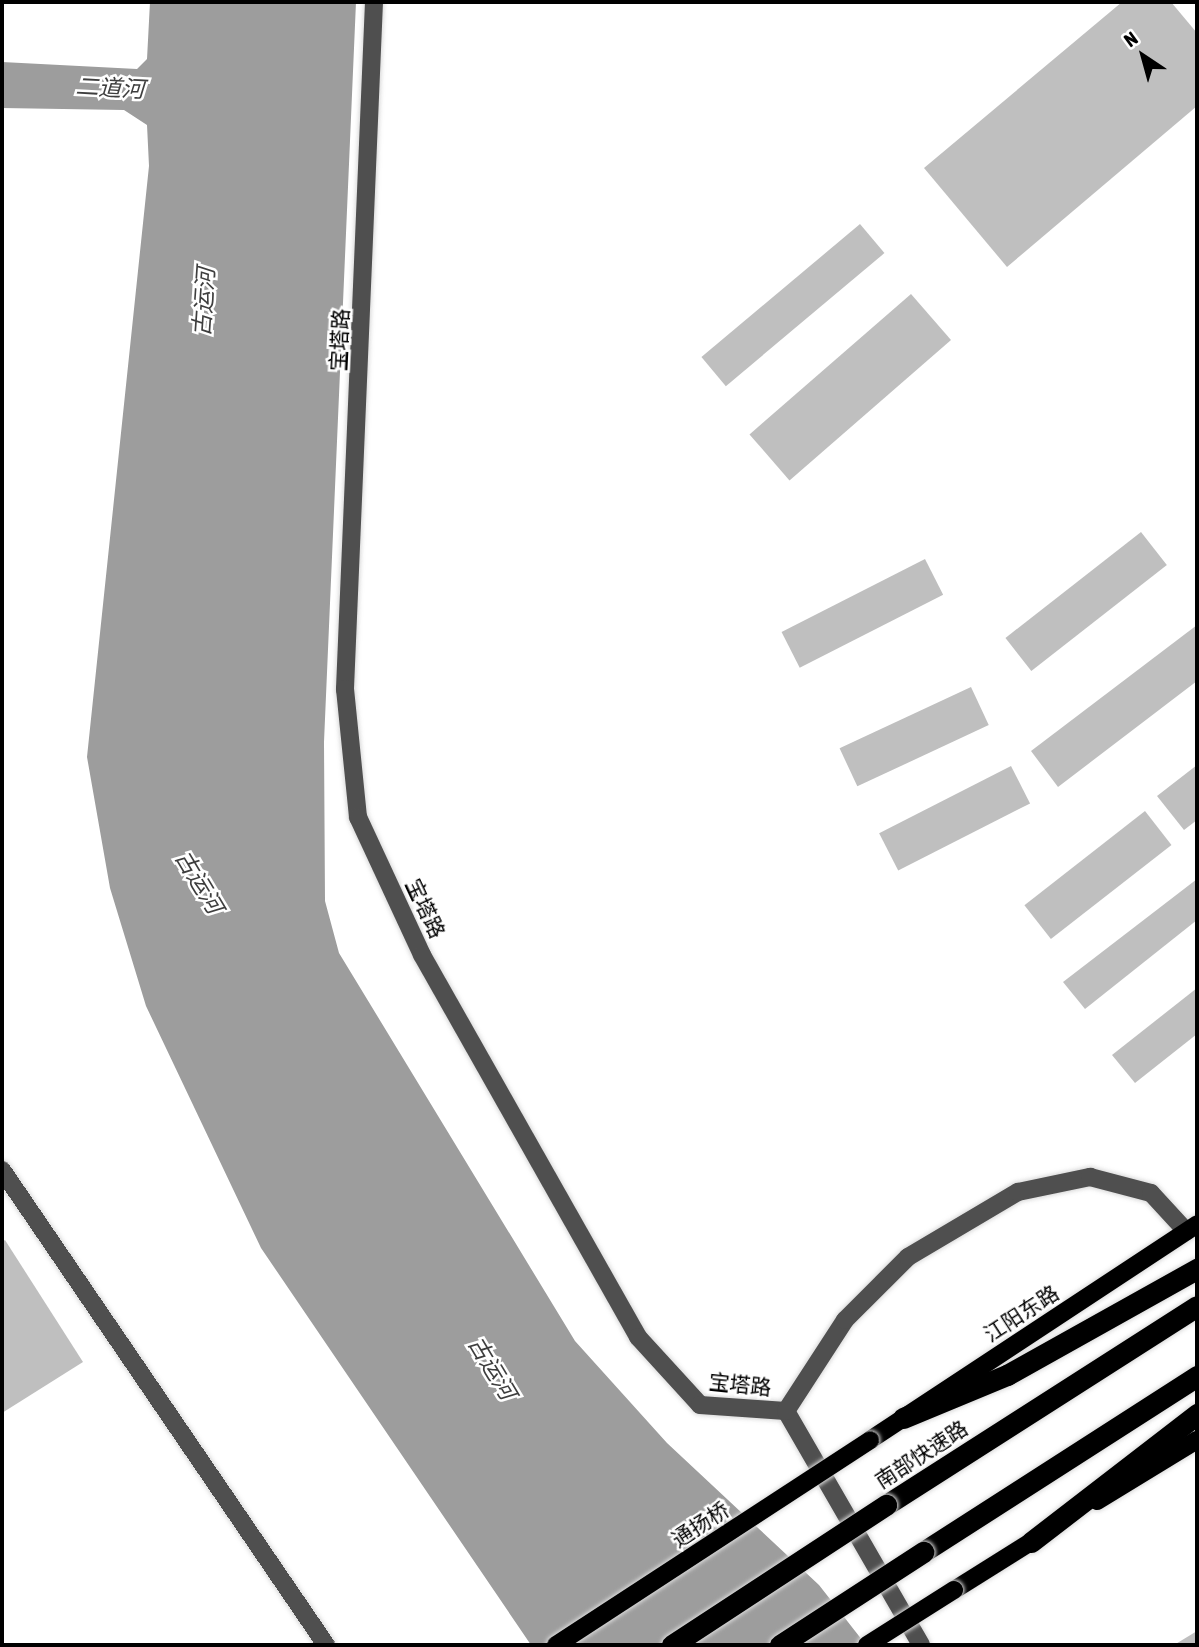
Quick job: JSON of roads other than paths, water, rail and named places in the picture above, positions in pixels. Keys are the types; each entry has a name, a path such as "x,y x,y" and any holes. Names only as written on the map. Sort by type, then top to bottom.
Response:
{"highway":[{"path":"903,1418 1007,1375 1197,1269"},
{"name":"南部快速路","path":"672,1645 1197,1306"},
{"path":"779,1645 1197,1376"},
{"path":"1031,1542 1197,1414"}],"main road":[{"name":"江阳东路","path":"870,1440 1192,1228"},
{"name":"通扬桥","path":"556,1645 870,1440"},
{"path":"867,1645 1197,1440"}],"street":[{"name":"宝塔路","path":"374,2 345,689 358,817 422,955 638,1337 699,1405 786,1411 921,1645"},
{"path":"2,1170 326,1645"},
{"path":"786,1411 845,1320 908,1256 1018,1192 1090,1177 1151,1193 1192,1228"}],"water":[{"path":"150,2 356,2 324,742 325,901 339,953 575,1341 667,1443 819,1585 866,1645 531,1645 261,1248 146,1006 110,888 87,757 149,166 147,125 124,110 2,108 2,62 137,69 147,59"}],"water label":[{"name":"二道河","path":"110,88"},
{"name":"古运河","path":"204,302"},
{"name":"古运河","path":"199,882"},
{"name":"古运河","path":"492,1368"}]}
